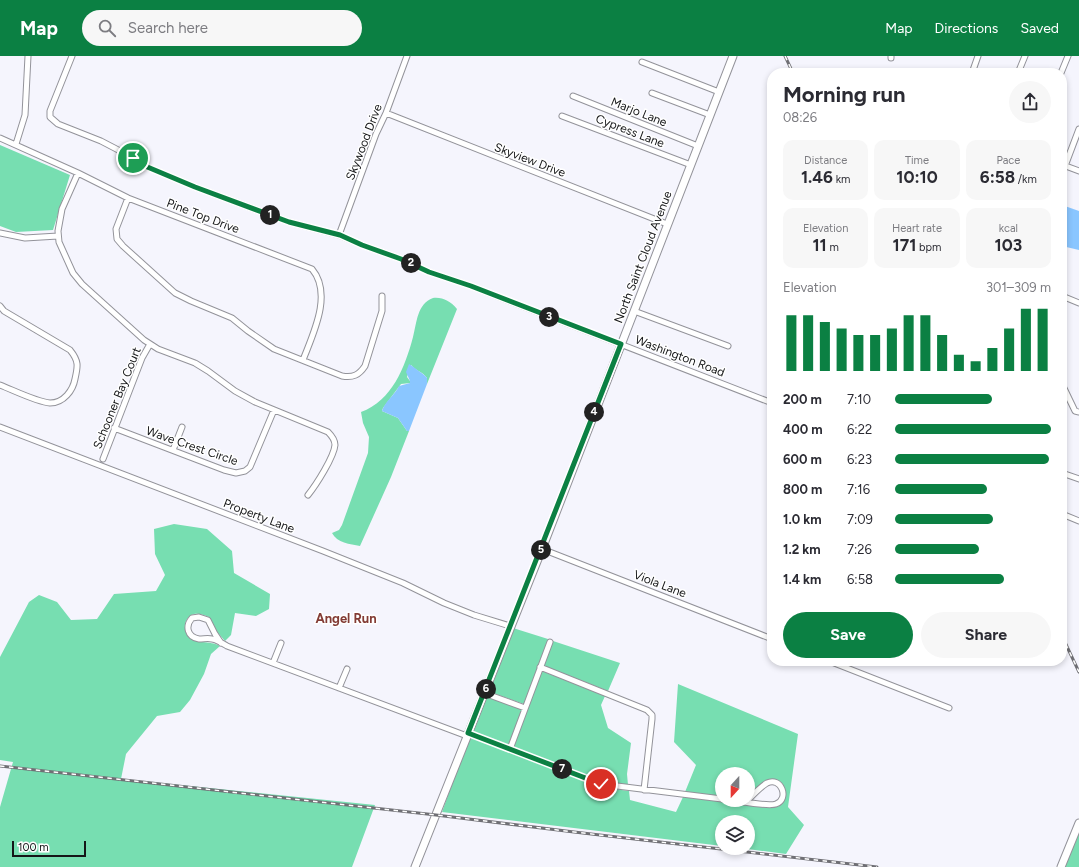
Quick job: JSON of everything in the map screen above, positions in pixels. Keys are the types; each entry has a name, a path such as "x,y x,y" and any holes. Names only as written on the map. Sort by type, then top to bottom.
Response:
{"street":[{"path":"16,144 25,115 28,56"},
{"name":"Washington Road","path":"72,56 51,107 50,115 52,120 58,124 102,141 145,166 195,187 289,222 340,235 362,245 401,259 429,272 471,286 767,400"},
{"name":"Skywood Drive","path":"340,235 376,134 386,113 407,56"},
{"name":"North Saint Cloud Avenue","path":"415,867 542,549 733,56"},
{"path":"974,68 978,56"},
{"path":"1020,68 1025,56"},
{"path":"1063,68 1068,56"},
{"path":"642,62 720,92"},
{"path":"652,93 710,115"},
{"name":"Marjo Lane","path":"573,96 698,146"},
{"name":"Skyview Drive","path":"386,113 667,224"},
{"name":"Cypress Lane","path":"562,116 691,165"},
{"path":"1067,158 1079,129"},
{"name":"Pine Top Drive","path":"0,138 78,172 128,198 312,269 320,285 321,308 320,316 303,360"},
{"path":"1067,166 1079,171"},
{"path":"78,172 62,209 58,231 59,242 73,273 144,340 158,349 195,363 246,398 328,432 334,440 335,444 333,451 317,484 308,495"},
{"path":"128,198 116,229 117,239 175,293 232,318 267,345 279,352 342,376 352,377 361,372 365,366 382,311 382,296"},
{"path":"0,233 24,238 58,236"},
{"path":"1067,298 1079,303"},
{"path":"0,306 4,311 70,350 75,356 78,366 74,383 68,395 60,400 50,403 0,385"},
{"path":"634,311 728,346"},
{"name":"Schooner Bay Court","path":"103,459 142,358 150,344"},
{"path":"1067,394 1075,411 1079,412"},
{"name":"Wave Crest Circle","path":"114,428 236,473 245,471 250,467 274,410"},
{"name":"Property Lane","path":"0,427 323,551 403,583 444,603 474,615 510,626"},
{"path":"172,450 182,427"},
{"path":"1067,475 1079,479"},
{"path":"1067,516 1079,521"},
{"name":"Viola Lane","path":"542,549 767,637"},
{"path":"222,642 214,634 208,620 199,617 192,618 188,624 187,629 189,633 198,639 222,642 339,688 510,749 601,784 715,798"},
{"path":"510,749 550,642"},
{"path":"273,663 281,643"},
{"path":"842,666 949,708"},
{"path":"339,688 347,668"},
{"path":"540,668 650,712 652,719 644,790"},
{"path":"484,693 525,708"},
{"path":"772,781 778,783 782,788 784,795 778,804 773,805 746,802 766,783 772,781"},
{"path":"1061,867 1079,823"}],"green space":[{"path":"0,145 70,175 53,230 16,232 0,226"},
{"path":"433,298 446,300 457,309 427,384 427,378 411,365 407,377 410,383 401,384 383,408 382,411 398,418 407,431 409,431 391,477 360,546 340,541 332,533 339,530 342,525 368,453 369,437 363,423 361,412 372,407 381,400 396,382 406,360 418,314 424,305"},
{"path":"174,524 207,529 232,551 234,573 270,594 269,609 256,616 235,613 231,635 225,641 217,632 209,617 202,614 194,614 188,617 185,623 185,629 191,638 220,646 211,654 204,674 190,700 180,712 157,716 126,754 121,779 375,805 352,867 0,867 0,807 13,762 0,760 0,657 29,602 39,595 57,602 71,620 97,619 114,594 156,591 165,575 155,554 154,529"},
{"path":"513,628 548,639 524,704 487,691"},
{"path":"553,641 620,663 608,691 544,666"},
{"path":"542,671 605,696 601,705 608,728 631,743 627,774 628,785 602,781 513,748"},
{"path":"678,684 798,734 788,807 804,825 786,854 755,850 755,815 715,815 715,845 442,812 469,737 600,787 629,791 630,800 676,812 683,797 715,800 715,807 775,807 780,805 784,800 785,792 783,784 776,779 769,779 755,789 755,767 715,767 715,795 685,792 696,765 674,742"},
{"path":"485,696 522,709 508,746 472,732"},
{"path":"1079,829 1079,867 1064,867"}],"water":[{"path":"1067,207 1079,211 1079,250 1067,247"},
{"path":"409,364 427,378 427,384 409,431 407,431 398,418 382,411 385,404 399,386 410,383 406,372"}],"railway":[{"path":"785,56 791,68"},
{"path":"1067,647 1079,672"},
{"path":"0,766 436,815 877,867"}],"district":[{"name":"Angel Run","path":"346,618"}],"route":[{"path":"133,158 145,166 195,187 289,222 340,235 362,245 401,259 429,272 471,286 621,344 542,549 468,733 601,784"}]}
